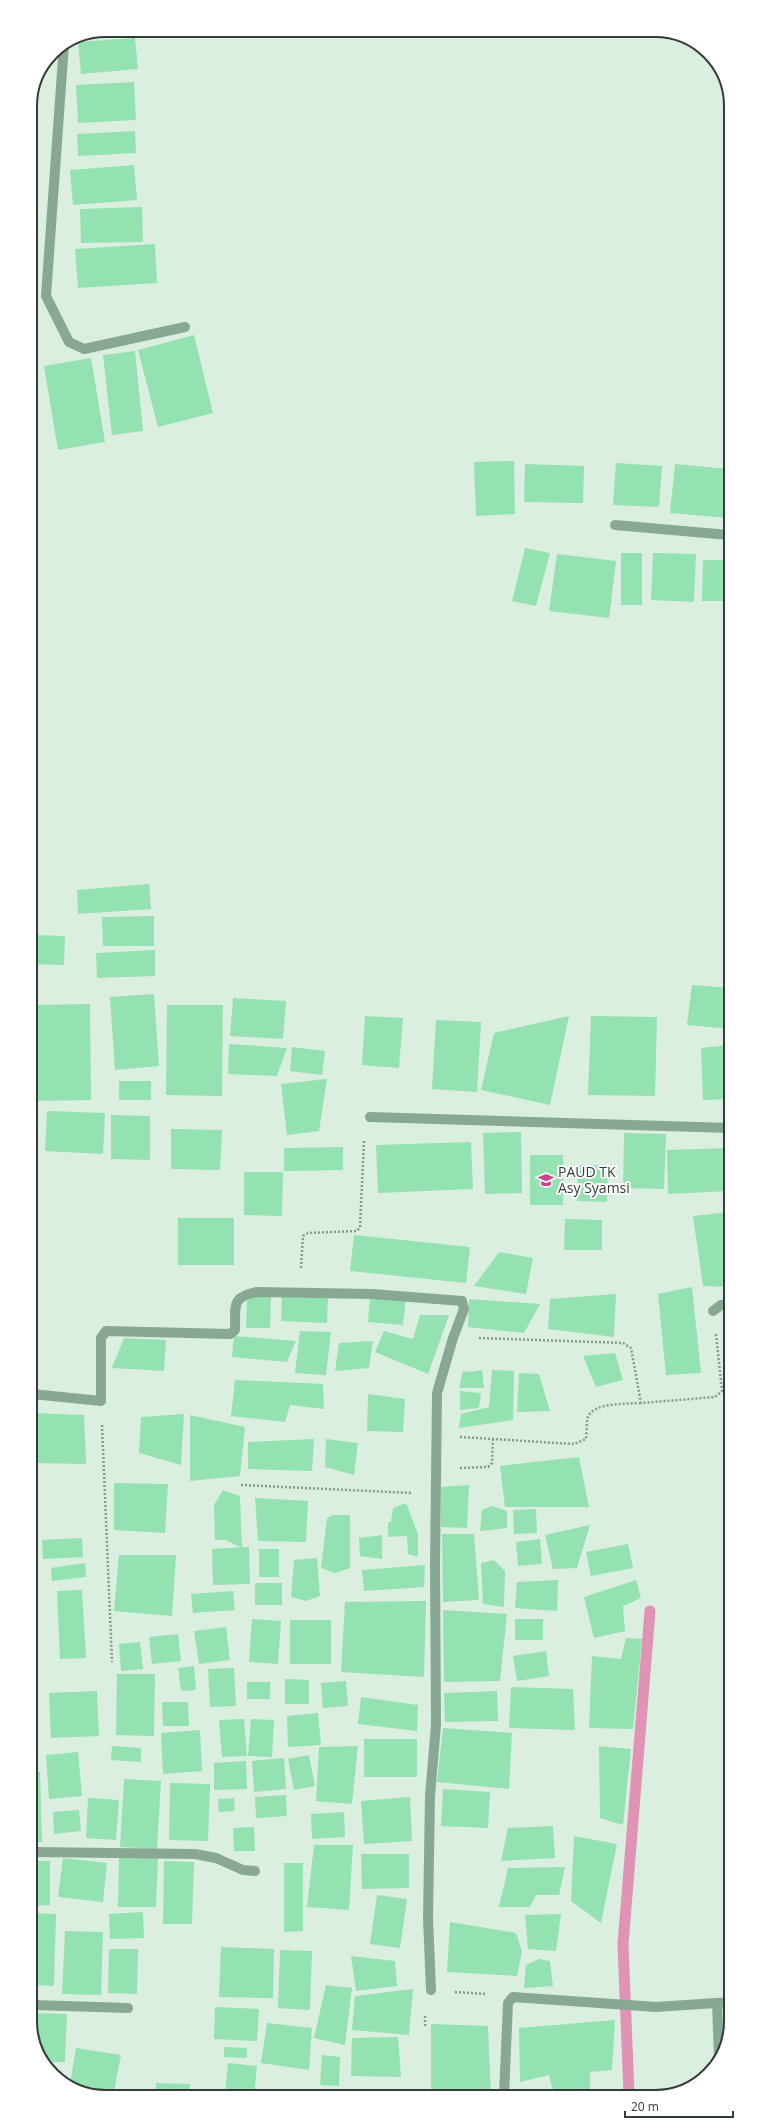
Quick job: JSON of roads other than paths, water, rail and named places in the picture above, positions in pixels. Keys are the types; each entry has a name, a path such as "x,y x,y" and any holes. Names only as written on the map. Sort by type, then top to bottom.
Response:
{"street":[{"path":"63,52 46,296 69,342 84,349 185,327"},
{"path":"615,525 724,535"},
{"path":"370,1117 724,1128"},
{"path":"37,1395 101,1401 101,1338 106,1331 230,1334 235,1330 236,1305 238,1299 243,1295 256,1292 372,1294 462,1300 464,1309 452,1338 437,1393 436,1725 430,1796 428,1918 431,1990"},
{"path":"713,1311 721,1305 724,1305"},
{"path":"37,1852 195,1854 216,1858 243,1870 255,1871"},
{"path":"504,2090 508,2003 513,1996 656,2007 724,2003"},
{"path":"718,2003 719,2046"},
{"path":"37,2005 128,2008"}],"waterway":[{"path":"629,2090 623,1944 650,1611"}],"place":[{"name":"PAUD TK Asy Syamsi","path":"546,1180"}]}
